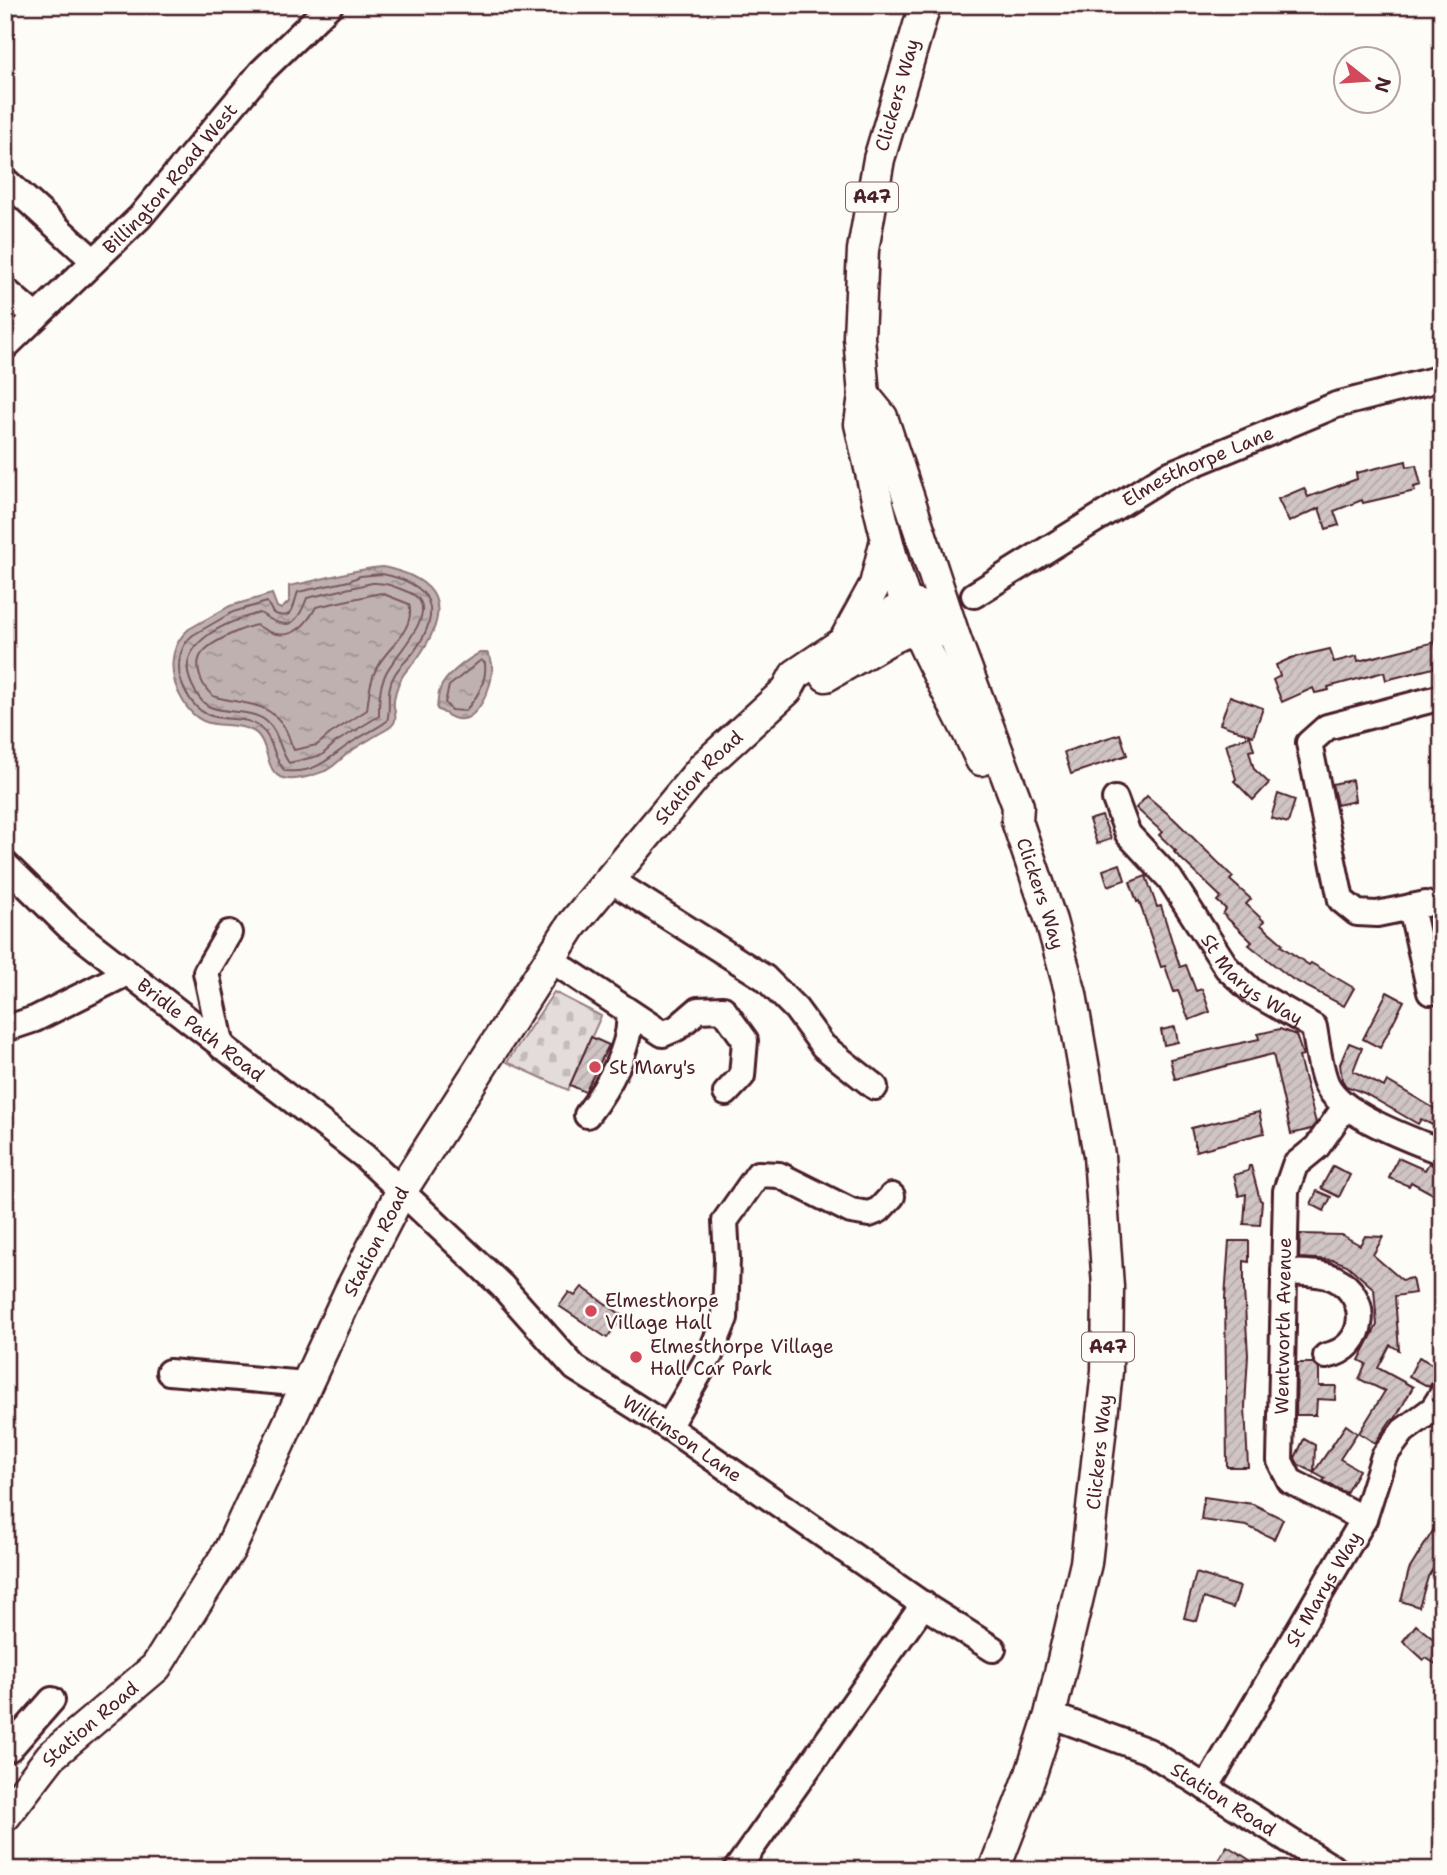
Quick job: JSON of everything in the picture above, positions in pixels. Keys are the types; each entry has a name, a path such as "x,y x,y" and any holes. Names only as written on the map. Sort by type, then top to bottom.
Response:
{"main road":[{"name":"Clickers Way","path":"925,5 879,159 863,250 859,337 864,395 860,424 887,534 916,614 1006,814 1017,821"},
{"name":"Clickers Way","path":"864,395 882,417 955,638 1018,806 1017,821 1051,921 1071,994 1099,1154 1108,1287 1107,1371 1086,1563 1050,1715 1030,1777 994,1870"},
{"path":"844,642 875,585 887,534"},
{"path":"925,550 916,614 955,638"},
{"name":"Station Road","path":"5,1816 51,1756 156,1667 230,1549 306,1384 402,1190 572,925 704,766 788,690 795,675 844,642 916,614"},
{"name":"Station Road","path":"788,690 805,689 888,640 916,614"}],"street":[{"name":"Billington Road West","path":"5,347 140,217 261,72 330,5"},
{"path":"5,180 94,261"},
{"path":"5,290 36,317"},
{"name":"Elmesthorpe Lane","path":"974,595 1167,475 1336,405 1442,378"},
{"path":"1430,992 1418,906 1377,914 1357,913 1342,900 1309,743 1327,727 1442,697"},
{"name":"St Marys Way","path":"1115,799 1128,834 1170,879 1227,968 1253,992 1314,1027 1327,1085 1345,1107 1408,1139 1442,1152"},
{"name":"Bridle Path Road","path":"5,864 69,927 364,1156 402,1190"},
{"path":"613,876 623,888 765,978 796,1009 823,1046 875,1087"},
{"path":"222,1047 206,972 229,933"},
{"path":"551,957 663,1034 677,1028 698,1010 723,1009 745,1040 742,1076 726,1093"},
{"path":"5,1029 35,1020 127,973"},
{"path":"587,1115 601,1096 627,1042 631,1025 629,1012"},
{"name":"Wentworth Avenue","path":"1345,1107 1317,1147 1295,1165 1286,1191 1280,1461 1290,1481 1364,1519"},
{"path":"668,1427 710,1355 725,1318 725,1221 758,1174 779,1175 851,1211 869,1214 879,1210 892,1196"},
{"name":"Wilkinson Lane","path":"402,1190 502,1286 575,1368 668,1427 923,1604 993,1649"},
{"path":"1284,1272 1309,1273 1334,1279 1356,1297 1361,1319 1352,1343 1341,1353 1326,1356"},
{"path":"169,1372 306,1384"},
{"name":"St Marys Way","path":"1206,1788 1364,1519 1384,1455 1403,1431 1433,1409 1442,1395"},
{"path":"736,1870 923,1604"},
{"path":"39,1772 8,1751 52,1700"},
{"name":"Station Road","path":"1050,1715 1148,1751 1336,1870"}],"green space":[{"path":"554,992 601,1016 568,1090 507,1062"}],"water":[{"path":"383,567 417,579 428,588 438,609 436,623 430,639 398,684 394,700 394,723 353,749 331,768 304,777 283,778 273,770 262,741 253,731 199,719 183,701 175,683 172,664 177,645 189,629 230,606 272,594 277,607 281,609 289,602 289,586"},
{"path":"480,653 487,653 492,669 488,690 477,710 470,716 459,719 437,709 439,691 444,682"}],"building":[{"path":"1406,461 1407,467 1416,465 1421,485 1414,487 1415,491 1363,503 1362,500 1334,511 1339,525 1326,529 1319,508 1289,522 1278,499 1304,488 1308,497 1357,479 1356,473"},
{"path":"1435,642 1441,666 1386,680 1384,672 1328,687 1329,690 1315,693 1313,688 1282,702 1273,680 1280,676 1276,665 1291,658 1330,649 1334,662 1357,656 1358,661"},
{"path":"1230,696 1263,708 1253,736 1220,724"},
{"path":"1120,734 1127,755 1071,774 1064,752"},
{"path":"1250,736 1254,750 1249,751 1254,769 1269,783 1253,800 1234,781 1236,779 1226,744"},
{"path":"1352,780 1355,801 1337,805 1332,784"},
{"path":"1278,794 1295,800 1288,823 1271,818"},
{"path":"1147,796 1233,877 1230,880 1251,899 1246,904 1264,921 1261,925 1283,944 1281,946 1309,965 1311,963 1354,988 1344,1006 1292,979 1249,945 1252,942 1223,914 1226,909 1217,901 1221,897 1174,852 1176,851 1159,835 1162,832 1136,808"},
{"path":"1102,816 1111,839 1097,844 1089,820"},
{"path":"1120,864 1125,880 1108,886 1103,870"},
{"path":"1146,876 1157,907 1161,906 1180,967 1186,965 1196,991 1202,989 1210,1012 1189,1020 1178,991 1174,992 1165,966 1161,967 1130,882"},
{"path":"1387,992 1404,1001 1380,1048 1363,1039"},
{"path":"1175,1027 1178,1042 1164,1045 1161,1030"},
{"path":"1280,1029 1296,1035 1303,1056 1299,1057 1316,1123 1311,1129 1291,1134 1273,1054 1175,1079 1170,1059 1259,1039 1258,1034"},
{"path":"591,1037 609,1045 585,1092 570,1085"},
{"path":"1349,1043 1362,1048 1353,1071 1384,1087 1387,1081 1442,1113 1442,1130 1421,1119 1418,1124 1364,1093 1346,1086 1342,1080 1340,1064"},
{"path":"1259,1112 1264,1133 1196,1151 1191,1128"},
{"path":"1398,1158 1425,1170 1429,1163 1442,1170 1442,1199 1411,1182 1409,1186 1389,1178"},
{"path":"1249,1166 1262,1201 1260,1225 1244,1224 1246,1194 1239,1196 1234,1175 1248,1171"},
{"path":"1333,1166 1350,1175 1339,1197 1321,1188"},
{"path":"1317,1191 1331,1197 1324,1211 1311,1204"},
{"path":"1300,1234 1342,1235 1360,1245 1365,1236 1383,1237 1373,1255 1402,1280 1412,1278 1415,1293 1395,1296 1399,1350 1390,1345 1378,1368 1413,1387 1395,1419 1391,1420 1375,1443 1359,1433 1385,1391 1359,1379 1366,1364 1359,1360 1377,1325 1374,1289 1347,1265 1334,1260 1299,1258"},
{"path":"1229,1241 1249,1241 1249,1262 1244,1261 1248,1355 1245,1407 1248,1467 1227,1467 1225,1298"},
{"name":"Elmesthorpe Village Hall","path":"582,1287 623,1316 607,1338 559,1306 569,1292 575,1296"},
{"path":"1419,1357 1441,1369 1429,1387 1409,1376"},
{"path":"1297,1363 1313,1363 1319,1369 1319,1386 1336,1386 1335,1400 1317,1399 1316,1415 1296,1415"},
{"path":"1346,1425 1357,1433 1340,1459 1359,1470 1346,1493 1298,1464 1295,1458 1304,1439 1315,1445 1314,1472"},
{"path":"1204,1497 1253,1504 1283,1519 1274,1539 1247,1526 1201,1520"},
{"path":"1442,1516 1442,1554 1428,1577 1419,1607 1401,1601 1409,1570"},
{"path":"1196,1573 1240,1587 1233,1608 1204,1598 1197,1621 1184,1618"},
{"path":"1416,1625 1442,1646 1442,1668 1426,1658 1424,1660 1403,1641"},
{"path":"1227,1846 1242,1855 1265,1870 1212,1870"}],"place":[{"name":"St Mary's","path":"595,1067"},
{"name":"Elmesthorpe Village Hall","path":"591,1311"},
{"name":"Elmesthorpe Village Hall Car Park","path":"636,1357"}]}
